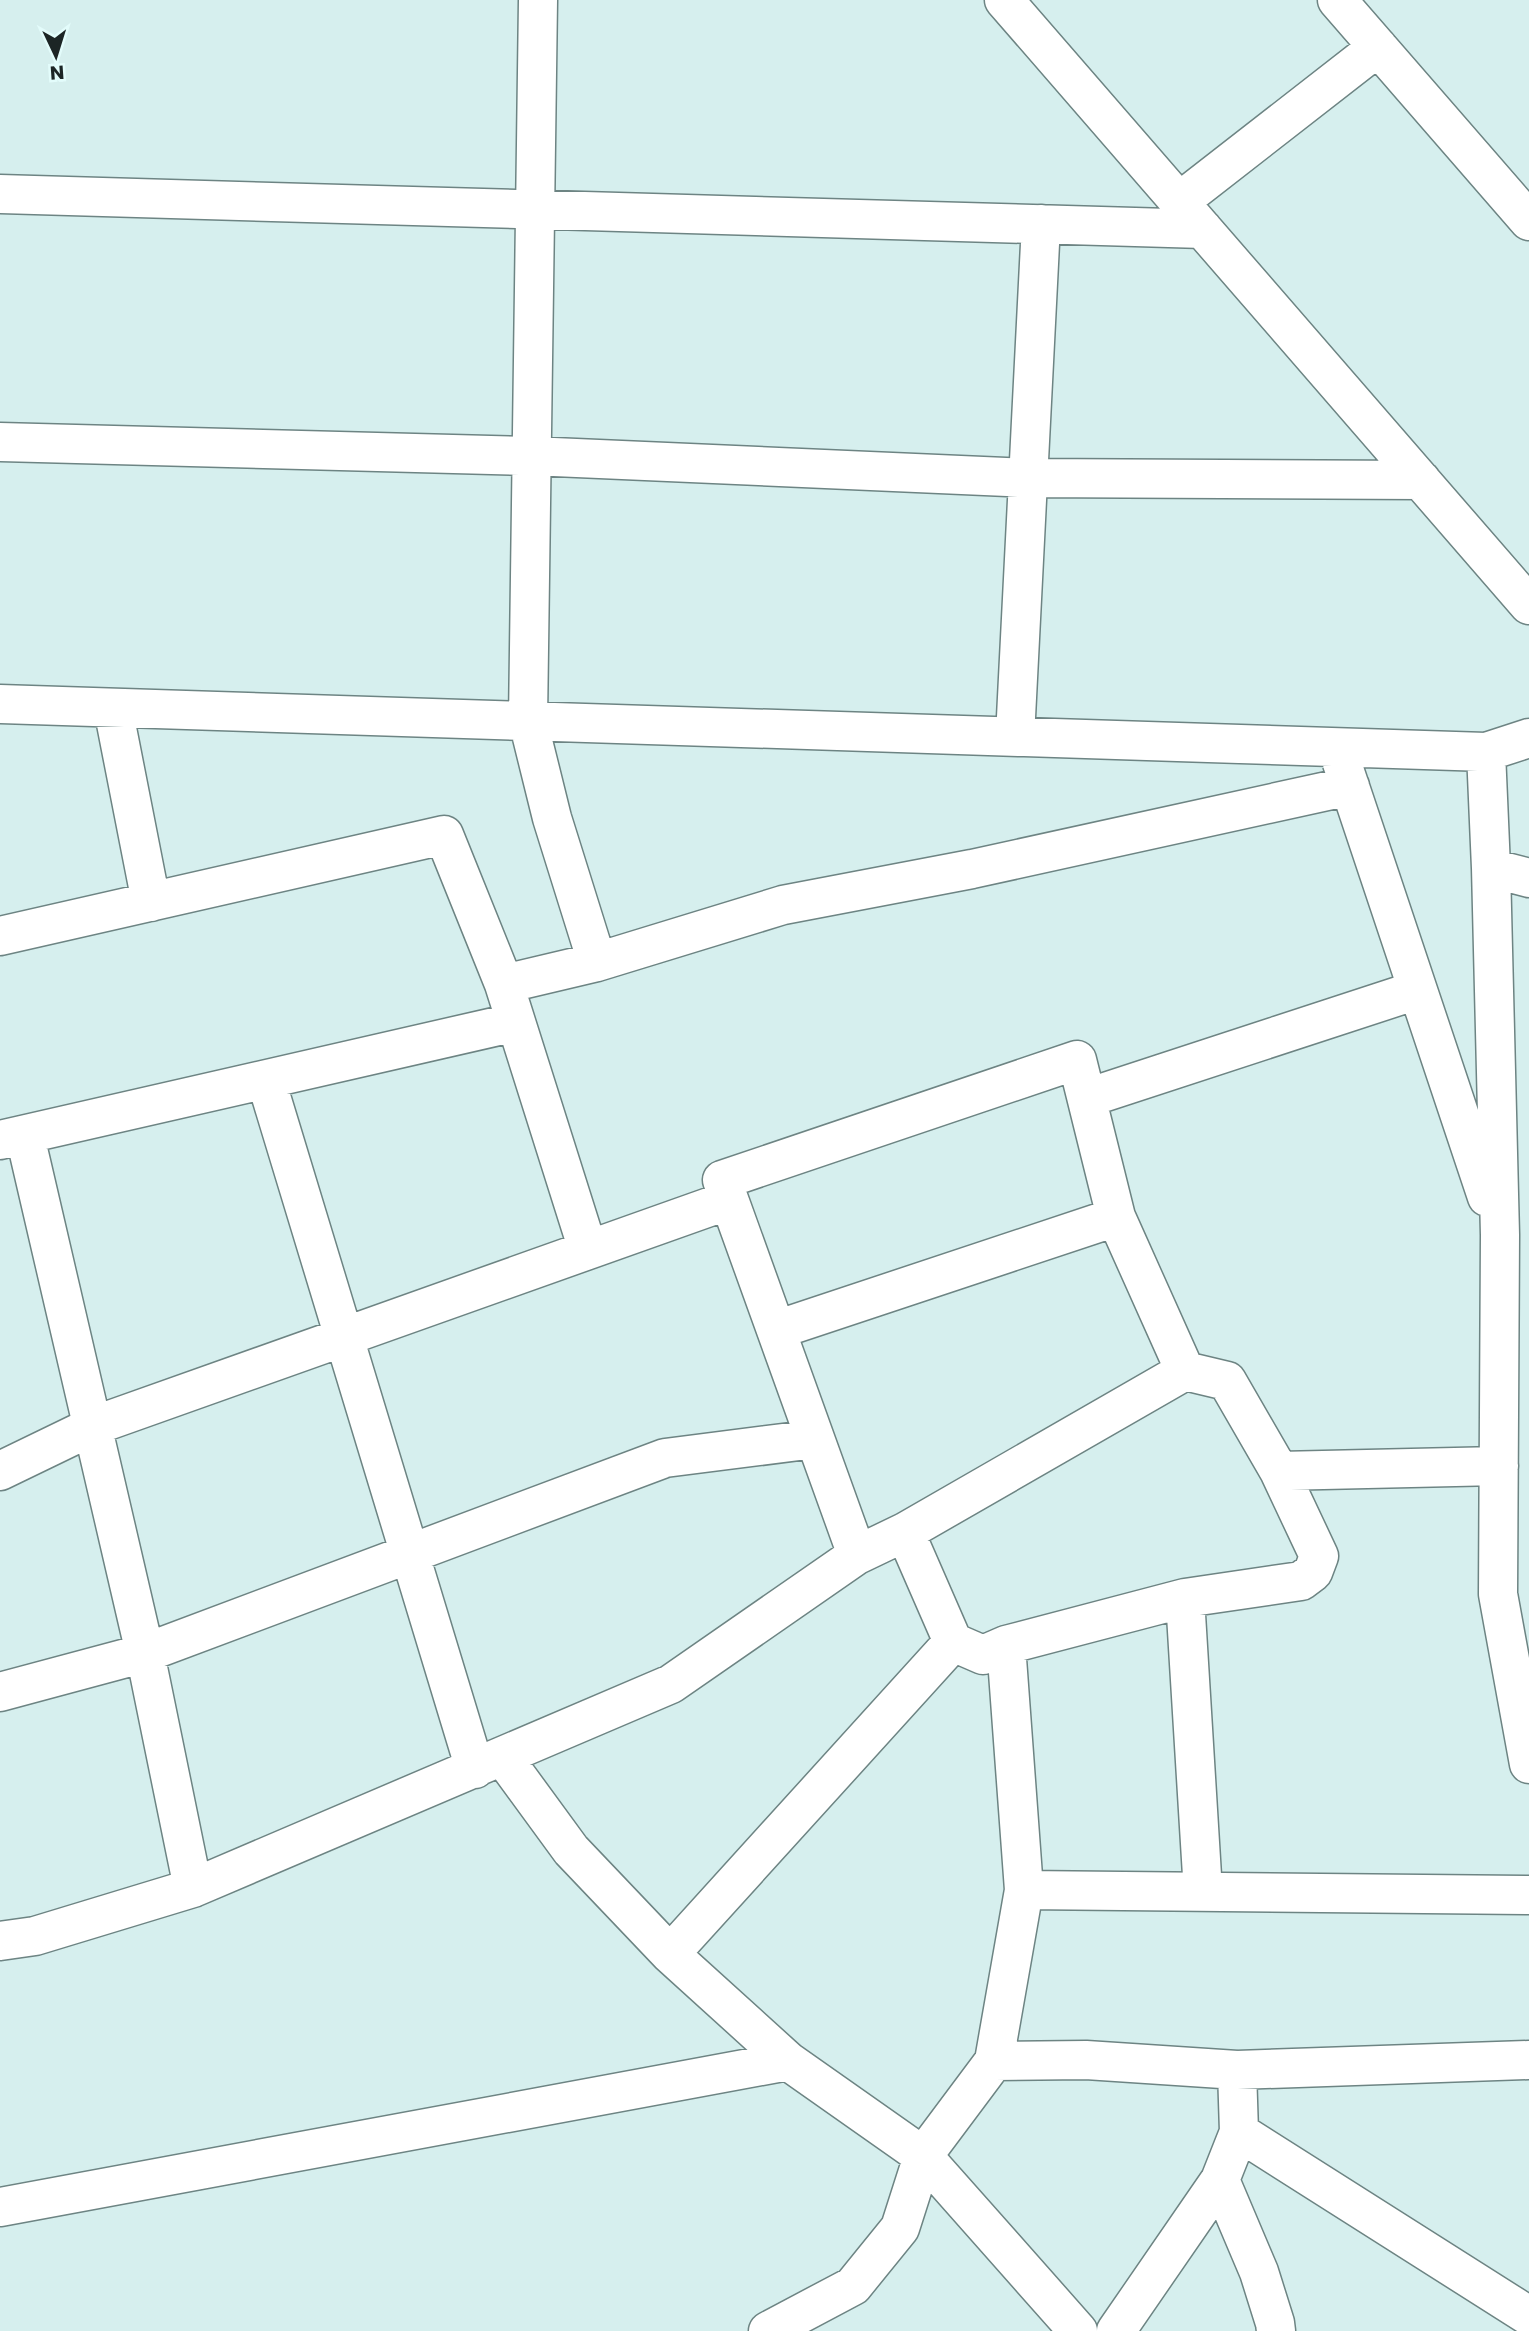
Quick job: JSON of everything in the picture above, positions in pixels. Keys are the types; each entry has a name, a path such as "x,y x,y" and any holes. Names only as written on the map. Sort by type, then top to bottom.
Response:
{"street":[{"path":"538,0 528,721 552,818 597,962"},
{"path":"1004,0 1529,605"},
{"path":"1337,0 1529,221"},
{"path":"0,194 1041,224 1191,215 1378,47"},
{"path":"1015,737 1041,224"},
{"path":"0,442 531,456 1028,478 1421,480"},
{"path":"0,704 1486,752 1529,738"},
{"path":"113,708 150,902"},
{"path":"1336,748 1500,1235"},
{"path":"1486,752 1500,1235 1514,1433 1499,1466 1498,1594 1528,1757"},
{"path":"504,984 597,962 783,905 972,869 1350,786"},
{"path":"0,936 444,835 504,984 588,1250"},
{"path":"1491,868 1529,878"},
{"path":"1087,1098 1417,989"},
{"path":"193,1888 145,1653 93,1426 13,1138 516,1022"},
{"path":"857,1555 722,1180 1077,1060 1115,1217 1185,1371"},
{"path":"266,1080 409,1554 489,1763 670,1954 788,2061 923,2157 1078,2331"},
{"path":"0,1471 93,1426 729,1200"},
{"path":"776,1330 1115,1217"},
{"path":"0,1941 35,1936 193,1888 671,1684 857,1555 905,1532 1185,1371 1227,1381 1279,1471 1319,1556 1313,1572 1301,1581 1185,1598 1006,1644 983,1655 953,1642 905,1532"},
{"path":"0,1692 145,1653 665,1458 815,1440"},
{"path":"1279,1471 1499,1466"},
{"path":"1185,1598 1203,1892"},
{"path":"670,1954 953,1642"},
{"path":"768,2331 853,2286 900,2228 923,2157 994,2061 1024,1890 1006,1644"},
{"path":"1024,1890 1529,1895"},
{"path":"994,2061 1086,2060 1237,2070 1529,2060"},
{"path":"0,2207 788,2061"},
{"path":"1116,2331 1220,2179 1239,2132 1237,2070"},
{"path":"1239,2132 1529,2316 1525,2331"},
{"path":"1220,2179 1259,2272 1276,2331"}]}
